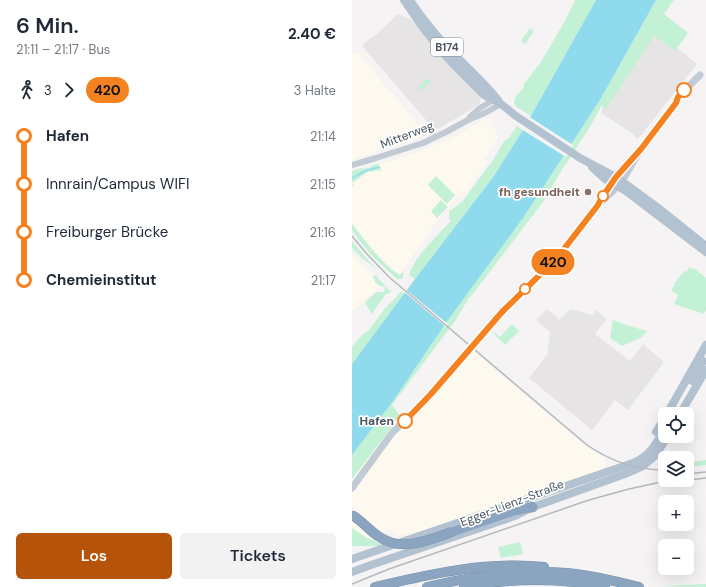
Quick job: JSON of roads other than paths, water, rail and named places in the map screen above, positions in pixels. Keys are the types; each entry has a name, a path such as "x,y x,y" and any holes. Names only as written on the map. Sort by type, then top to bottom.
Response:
{"highway":[{"path":"352,515 383,540 395,544 406,545 416,544 514,511 533,507"},
{"path":"375,587 436,573 489,566 510,565 551,567 566,573"},
{"path":"427,587 502,573 527,572 566,573 639,587"},
{"path":"464,587 500,581 534,580 571,582 605,587"}],"main road":[{"name":"B174","path":"404,0 421,25 456,66 482,93 497,100"},
{"name":"B174","path":"410,0 425,22 444,44 481,81 497,100 516,116 616,182 657,207 706,246"},
{"path":"352,488 392,433 431,394 502,312 557,258 601,199 633,164 641,149 676,103 678,97 703,72"},
{"name":"B174","path":"616,182 706,252"},
{"path":"671,407 706,345"},
{"path":"677,407 704,361"},
{"path":"684,407 706,370"},
{"name":"Egger-Lienz-Straße","path":"607,473 615,466 630,461 640,455 651,442 658,430"},
{"name":"Egger-Lienz-Straße","path":"352,559 633,463 646,456 658,439"},
{"name":"Egger-Lienz-Straße","path":"352,572 515,516 533,507 625,474 643,466 655,456 663,443"},
{"path":"352,554 364,554"}],"street":[{"name":"Mitterweg","path":"352,165 423,143 468,120 484,114 497,100"}],"water":[{"path":"596,0 656,0 600,100 523,218 448,320 391,404 352,455 352,364 494,176 523,130"}],"waterway":[{"path":"352,178 365,171 379,167"}],"railway":[{"path":"352,236 389,277 587,445 605,456 624,464 658,470"},
{"path":"694,473 706,472"},
{"path":"694,479 706,478"},
{"path":"352,584 389,569 589,500 658,483"}],"place":[{"name":"fh gesundheit","path":"588,192"},
{"name":"Hafen","path":"405,421"}]}
